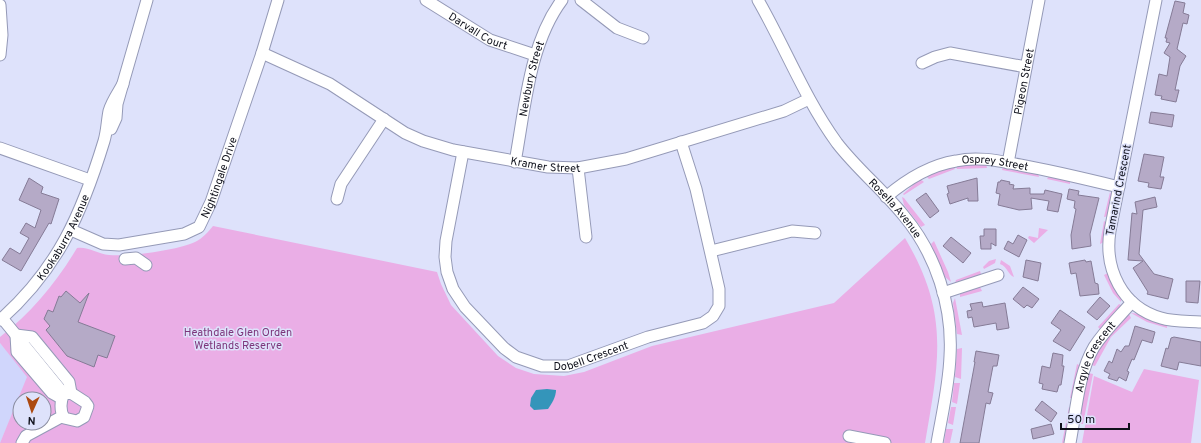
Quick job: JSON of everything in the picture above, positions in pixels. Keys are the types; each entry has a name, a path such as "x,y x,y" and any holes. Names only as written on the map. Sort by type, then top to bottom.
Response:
{"street":[{"name":"Kookaburra Avenue","path":"1,319 21,300 47,270 71,230 104,140 116,118 117,104 147,0"},
{"name":"Nightingale Drive","path":"71,230 103,244 118,245 184,234 199,227 211,202 278,0"},
{"name":"Darvall Court","path":"426,0 466,27 490,40 535,55"},
{"name":"Newbury Street","path":"515,162 535,55 543,33 562,0"},
{"path":"581,0 617,28 643,38"},
{"name":"Rosella Avenue","path":"758,0 809,99 837,143 858,168 889,200 919,238 929,256 943,293 948,317 950,356 937,443"},
{"name":"Pigeon Street","path":"1008,163 1039,0"},
{"name":"Tamarind Crescent","path":"1156,0 1109,239 1110,262 1120,288 1132,302 1149,314 1161,318 1201,322"},
{"path":"0,6 2,35 0,55"},
{"path":"922,63 950,53 1026,67"},
{"name":"Kramer Street","path":"260,57 293,68 335,87 405,133 423,142 463,152 548,167 578,168 612,163 784,111 809,99"},
{"path":"337,199 341,184 384,119"},
{"name":"Dobell Crescent","path":"463,152 446,241 445,256 447,272 453,289 465,307 504,348 525,361 551,366 574,364 636,341 697,325 708,321 717,311 720,301 711,251 696,189 681,142"},
{"path":"0,148 90,180"},
{"name":"Osprey Street","path":"889,200 915,177 956,160 984,159 1119,184"},
{"path":"578,168 586,237"},
{"path":"711,251 792,231 815,233"},
{"path":"125,259 136,258 146,265"},
{"path":"943,293 998,275"},
{"name":"Argyle Crescent","path":"1070,443 1082,380 1090,356 1105,332 1132,302"},
{"path":"1,319 16,334 65,395 85,402 88,406 84,417 78,421 70,420 63,416 61,413 65,395"},
{"path":"22,443 26,436 63,416"},
{"path":"849,436 885,443"}],"shaded area":[{"path":"0,343 28,377 22,391 12,391 12,415 0,443"},
{"path":"536,390 556,390 555,398 548,409 534,410 530,406 531,398"}],"green space":[{"path":"986,164 987,168 957,169 956,166"},
{"path":"953,166 955,169 929,179 926,176"},
{"path":"1003,167 1038,174 1039,177 1002,170"},
{"path":"1049,176 1070,181 1070,184 1047,179"},
{"path":"920,179 924,182 904,195 903,194"},
{"path":"1110,192 1112,197 1109,216 1104,217"},
{"path":"902,197 925,225 921,227 904,205"},
{"path":"1104,221 1107,223 1104,242 1100,244"},
{"name":"Heathdale Glen Orden Wetlands Reserve","path":"213,226 437,272 451,305 498,356 516,368 534,374 564,376 584,372 652,346 834,303 905,238 919,265 929,291 935,315 937,362 925,443 0,443 12,414 12,431 52,431 52,391 21,391 27,377 0,343 0,337 23,317 43,296 61,273 77,248 85,248 109,255 128,255 177,248 195,242 203,237"},
{"path":"1039,228 1048,230 1034,243 1028,238 1029,236 1038,238"},
{"path":"934,241 951,282 945,277 931,244"},
{"path":"996,259 995,263 984,269 983,267 989,261"},
{"path":"1001,260 1010,266 1014,277 1010,275 1003,265 1000,264"},
{"path":"980,271 981,274 978,276 955,283 956,280"},
{"path":"1108,273 1121,297 1121,302 1113,293 1104,275"},
{"path":"980,287 982,291 960,297 960,294"},
{"path":"955,298 962,335 957,334 953,303"},
{"path":"1119,304 1121,307 1101,330 1098,327"},
{"path":"1131,313 1140,314 1167,324 1167,328 1147,322"},
{"path":"1129,314 1131,318 1111,337 1095,366 1091,365 1112,330"},
{"path":"962,348 961,379 955,377 957,349"},
{"path":"1077,364 1081,366 1073,398 1070,398"},
{"path":"1144,369 1199,380 1191,443 1082,443 1094,376 1132,392"},
{"path":"1088,373 1093,374 1083,424 1080,424 1080,417"},
{"path":"954,383 960,383 957,404 952,402"},
{"path":"951,407 956,407 953,425 948,423"},
{"path":"1069,407 1071,408 1066,442 1062,443"},
{"path":"946,429 953,429 950,443 944,443"}],"building":[{"path":"1175,1 1185,3 1183,13 1189,15 1187,24 1183,23 1177,49 1186,56 1180,66 1175,90 1179,90 1176,102 1161,99 1162,96 1155,95 1159,74 1167,76 1170,57 1164,53 1170,43 1166,42 1167,38 1165,38"},
{"path":"1151,112 1174,115 1172,127 1149,123"},
{"path":"1144,154 1164,157 1160,177 1164,177 1161,189 1148,187 1149,183 1138,181"},
{"path":"29,178 43,187 41,193 59,199 51,224 49,223 21,271 2,260 10,248 20,254 29,238 20,233 26,223 35,228 41,210 19,200"},
{"path":"977,178 978,201 968,201 968,198 950,204 947,194 949,193 947,186"},
{"path":"1001,180 1010,182 1009,184 1014,185 1013,189 1030,188 1030,194 1044,194 1045,190 1062,194 1058,212 1047,210 1049,201 1031,198 1032,209 1019,210 998,205 1000,194 996,193 998,182"},
{"path":"1069,189 1079,191 1078,195 1099,198 1090,234 1091,246 1072,249 1071,235 1076,209 1074,208 1075,201 1067,199"},
{"path":"926,193 939,211 930,218 916,200"},
{"path":"1155,197 1157,207 1143,210 1139,254 1154,274 1173,279 1168,299 1147,294 1148,292 1133,268 1143,261 1128,260 1132,213 1137,214 1135,202"},
{"path":"984,229 996,229 996,246 991,243 991,249 981,249 980,236 984,236"},
{"path":"1018,235 1027,240 1019,257 1004,249 1008,241 1013,244"},
{"path":"951,237 971,253 963,263 943,246"},
{"path":"1026,260 1041,263 1038,281 1023,277"},
{"path":"1085,260 1086,262 1091,261 1095,283 1098,284 1099,294 1080,296 1076,273 1071,274 1069,263"},
{"path":"1186,281 1200,281 1198,303 1186,302"},
{"path":"1023,287 1039,299 1032,308 1027,305 1024,308 1013,299"},
{"path":"66,291 80,303 89,293 78,322 115,336 107,358 98,355 94,367 67,356 46,330 50,326 44,319 48,310 53,312 59,296 61,297"},
{"path":"1100,297 1110,306 1097,320 1087,312"},
{"path":"982,302 983,307 1005,303 1009,328 997,330 996,323 974,327 972,317 968,318 967,311 972,310 970,304"},
{"path":"1060,310 1085,327 1070,351 1053,341 1061,330 1051,323"},
{"path":"1135,326 1155,332 1152,343 1142,340 1134,360 1132,359 1127,371 1129,372 1126,381 1119,377 1117,381 1108,378 1110,374 1104,371 1109,361 1112,363 1117,349 1121,352 1125,346 1129,346"},
{"path":"1174,337 1201,342 1201,366 1179,362 1177,370 1161,366 1166,348 1168,349 1171,338"},
{"path":"976,351 999,355 997,366 993,366 988,392 993,393 990,404 986,403 979,443 960,443 975,362"},
{"path":"1053,353 1063,355 1062,366 1064,366 1061,385 1059,385 1057,392 1042,389 1043,384 1039,383 1042,366 1050,368"},
{"path":"1042,401 1057,413 1051,422 1035,410"},
{"path":"1051,424 1054,434 1033,439 1031,429"}]}
